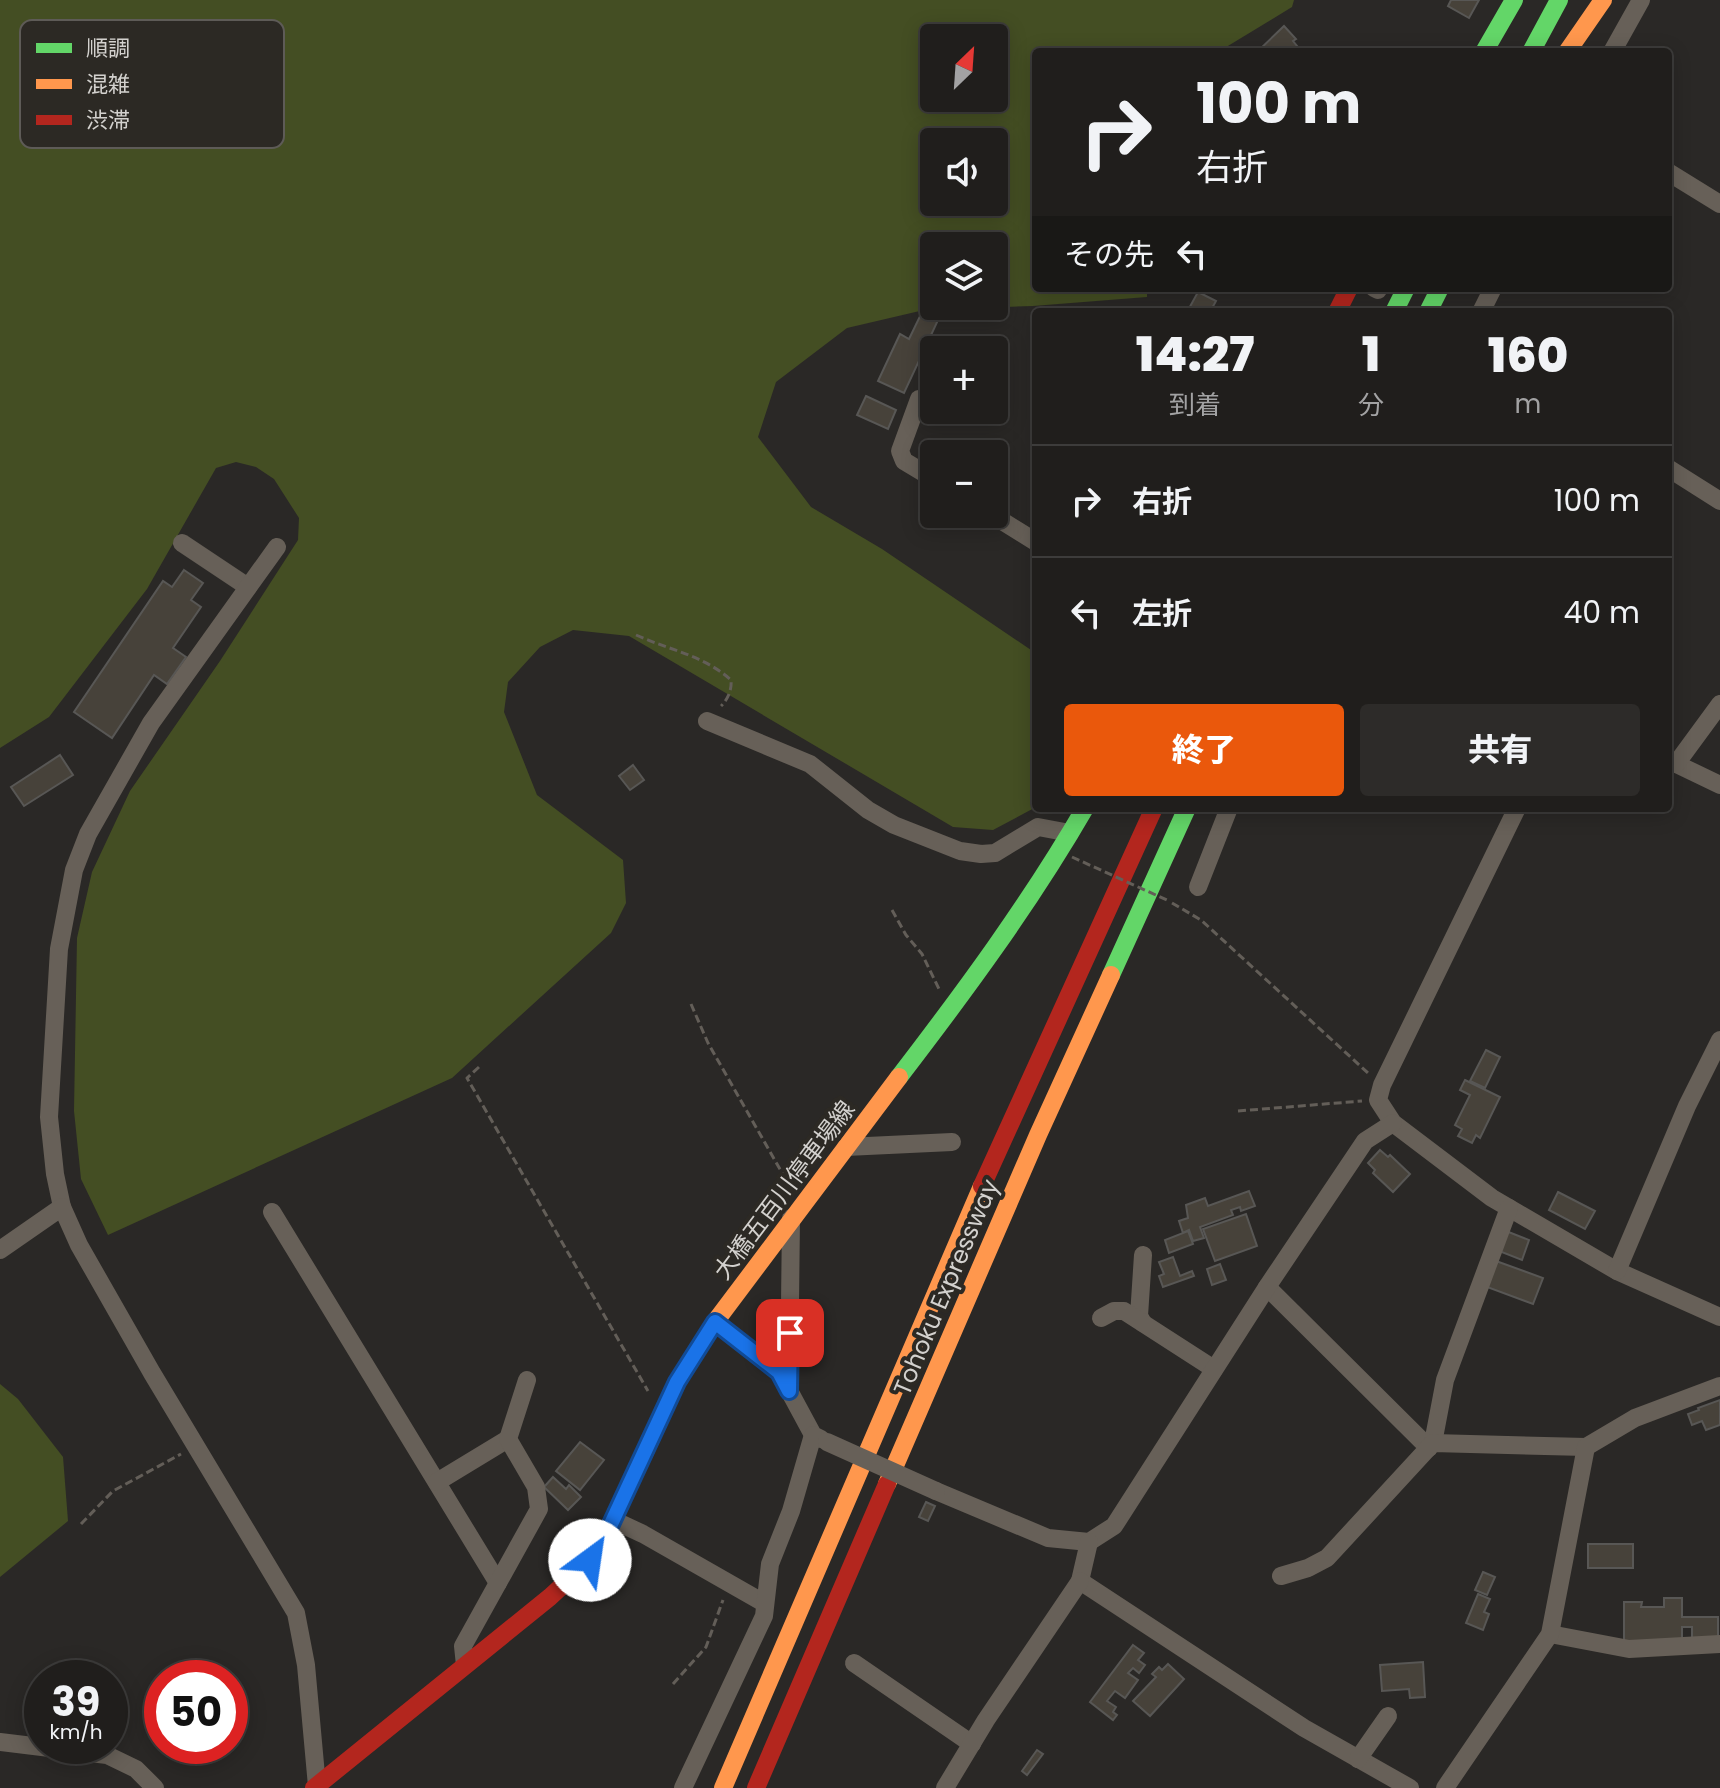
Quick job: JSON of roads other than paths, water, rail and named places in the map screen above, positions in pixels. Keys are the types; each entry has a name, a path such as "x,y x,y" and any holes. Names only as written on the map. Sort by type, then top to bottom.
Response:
{"main road":[{"path":"1532,48 1557,0"},
{"path":"1567,48 1593,0"},
{"path":"1568,48 1603,0"},
{"path":"1486,48 1507,3"},
{"name":"Tohoku Expressway","path":"723,1788 1009,1124 1152,812"},
{"name":"Tohoku Expressway","path":"756,1788 1038,1135 1185,812"},
{"name":"大橋五百川停車場線","path":"315,1787 550,1597 590,1560 613,1520 677,1382 715,1322 955,1004 1078,818"}],"street":[{"path":"1614,48 1641,0"},
{"path":"1672,174 1720,204"},
{"path":"919,399 900,451 904,461 920,471"},
{"path":"1672,471 1720,501"},
{"path":"1008,525 1032,540"},
{"path":"182,543 248,587"},
{"path":"277,547 151,723 88,834 74,870 59,949 49,1117 62,1207 79,1245 296,1613 306,1665 315,1787"},
{"path":"1720,704 1672,762 1720,785"},
{"path":"707,721 810,764 868,810 894,825 960,851 995,853 1038,827 1078,818"},
{"path":"1198,887 1227,812"},
{"path":"1515,812 1380,1092 1384,1112 1393,1123 1509,1208 1617,1271 1720,1317"},
{"path":"1617,1271 1687,1106 1720,1040"},
{"path":"715,1322 779,1372 820,1438 1048,1538 1089,1542 1114,1526 1365,1141 1393,1123"},
{"path":"846,1147 952,1142"},
{"path":"0,1250 62,1207"},
{"path":"1281,1576 1327,1558 1431,1446 1445,1380 1509,1208"},
{"path":"272,1212 498,1583"},
{"path":"789,1391 796,1212"},
{"path":"1143,1255 1139,1316 1143,1323"},
{"path":"1267,1287 1431,1446 1586,1447 1635,1418 1720,1386"},
{"path":"1101,1318 1114,1311 1124,1311 1214,1369"},
{"path":"437,1482 508,1439 527,1380"},
{"path":"683,1788 764,1616 770,1564 820,1438"},
{"path":"465,1665 463,1646 539,1509 536,1487 508,1439"},
{"path":"1445,1788 1550,1634 1586,1447"},
{"path":"613,1520 764,1603"},
{"path":"945,1788 1080,1581 1089,1542"},
{"path":"1080,1581 1304,1728 1410,1788"},
{"path":"1550,1634 1629,1649 1720,1644"},
{"path":"854,1663 972,1744"},
{"path":"1358,1759 1388,1716"},
{"path":"0,1742 107,1755 136,1769 155,1788"}]}
